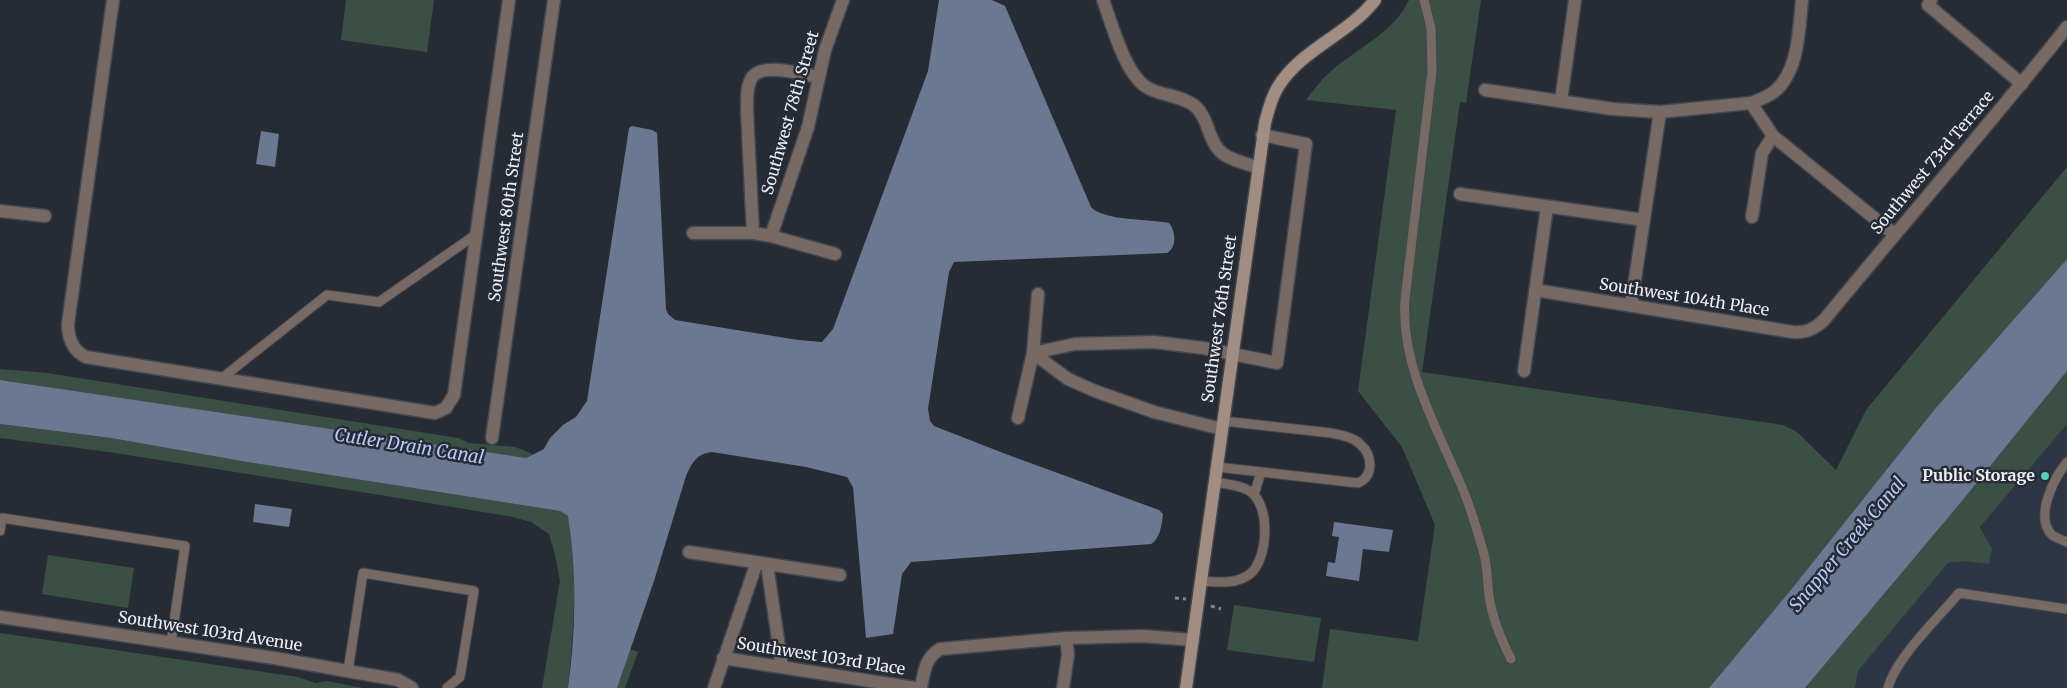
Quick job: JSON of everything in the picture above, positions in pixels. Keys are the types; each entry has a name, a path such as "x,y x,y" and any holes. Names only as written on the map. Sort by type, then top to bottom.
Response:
{"street":[{"path":"112,0 68,334 76,350 86,358 440,412 446,408 454,395 509,0"},
{"name":"Southwest 80th Street","path":"492,438 554,0"},
{"name":"Southwest 78th Street","path":"771,236 808,127 825,50 843,0"},
{"path":"1103,0 1128,64 1140,83 1148,89 1190,103 1196,107 1205,119 1216,145 1223,154 1257,167"},
{"name":"Southwest 76th Street","path":"1186,688 1262,135 1274,95 1291,70 1347,28 1375,0"},
{"path":"1562,101 1575,0"},
{"path":"1485,90 1613,109 1660,112 1751,103 1773,93 1789,72 1795,52 1802,0"},
{"path":"1929,2 2022,84"},
{"name":"Southwest 73rd Terrace","path":"1824,320 1894,234 2022,84 2067,27"},
{"path":"753,233 747,110 747,94 750,81 754,75 762,71 771,70 818,77"},
{"path":"1751,103 1773,136 1894,234"},
{"path":"1631,306 1660,112"},
{"path":"1033,353 1075,344 1154,342 1204,348 1277,363 1306,144 1262,135"},
{"path":"1752,217 1762,153 1773,136"},
{"path":"1460,194 1644,220"},
{"path":"1524,370 1547,207"},
{"path":"0,211 45,216"},
{"path":"692,233 753,233 771,236 835,254"},
{"name":"Southwest 104th Place","path":"1535,290 1793,332 1807,332 1824,320"},
{"path":"1018,418 1033,353 1038,294"},
{"path":"1033,353 1068,379 1095,391 1154,412 1222,425"},
{"path":"689,552 840,575"},
{"path":"714,688 723,658 762,563"},
{"path":"762,563 782,667"},
{"name":"Southwest 103rd Avenue","path":"0,617 348,671 398,680 412,688"},
{"path":"921,688 926,664 932,654 940,649 1066,638 1143,636 1193,640"},
{"path":"1063,688 1068,654 1066,638"},
{"name":"Southwest 103rd Place","path":"723,658 914,688"}],"lane":[{"path":"1424,0 1430,28 1432,71 1403,317 1406,341 1421,391 1465,494 1485,556 1490,602 1498,633 1511,659"},
{"path":"222,378 327,295 380,302 478,233"},
{"path":"1217,467 1358,483 1366,478 1370,468 1368,454 1364,448 1360,443 1346,436 1331,432 1222,425"},
{"path":"2067,462 2058,474 2048,498 2045,520 2052,535 2067,542"},
{"path":"1254,495 1261,472"},
{"path":"1201,581 1232,582 1250,574 1260,558 1266,520 1261,504 1250,490 1214,482"},
{"path":"0,531 1,517 185,546 171,643"},
{"path":"348,671 363,574 474,591 460,676 447,688"},
{"path":"1888,688 1891,678 1901,661 1959,593 2067,609"}],"path":[{"path":"1175,598 1189,600"},
{"path":"1206,605 1221,608"}],"shaded area":[{"path":"2067,424 2067,688 1855,688 1858,671 1948,563 1965,560 1989,564 1985,535 1980,527"}],"green space":[{"path":"346,0 434,0 427,52 341,40"},
{"path":"1409,0 1481,0 1466,103 1460,102 1422,372 1783,425 1797,432 1836,470 1866,410 2067,167 2067,259 1934,410 1790,591 1709,688 1322,688 1330,629 1418,641 1435,525 1402,447 1358,391 1396,110 1306,100 1339,64 1384,32 1402,12"},
{"path":"0,369 47,373 458,438 469,443 515,447 533,454 526,458 510,456 0,380"},
{"path":"2067,371 2067,424 1980,527 1992,549 1989,564 1965,561 1948,563 1858,671 1855,688 1805,688 1962,501"},
{"path":"0,424 111,438 247,462 560,511 568,516 574,581 572,645 568,688 542,688 560,581 549,534 531,522 513,517 109,452 0,438"},
{"path":"48,555 134,568 128,608 42,594"},
{"path":"1234,605 1321,618 1314,662 1227,650"},
{"path":"0,633 298,677 316,683 327,681 363,688 0,688"},
{"path":"630,649 638,652 625,688 617,688"}],"water":[{"name":"Cutler Drain Canal","path":"939,0 992,0 1005,6 1091,207 1097,212 1106,215 1169,223 1173,230 1174,243 1167,253 954,262 949,272 928,409 930,421 934,426 1011,456 1159,510 1163,514 1161,527 1157,539 1151,544 911,562 902,574 893,634 866,638 853,487 847,477 806,467 712,452 707,453 695,460 686,476 654,581 617,688 568,688 573,645 574,580 568,516 560,511 247,462 111,438 0,424 0,380 526,458 544,449 550,438 563,425 576,417 587,401 629,128 632,126 652,130 657,133 666,309 668,314 675,320 798,340 822,342 833,329 928,71"},
{"path":"261,131 279,134 275,167 256,164"},
{"name":"Snapper Creek Canal","path":"2067,259 2067,371 1962,501 1805,688 1709,688 1790,591 1934,410"},
{"path":"255,504 292,509 289,527 253,522"},
{"path":"1334,522 1393,530 1389,552 1363,549 1359,581 1326,576 1328,562 1335,563 1339,537 1332,536"}],"place":[{"name":"Public Storage","path":"2045,476"}]}
